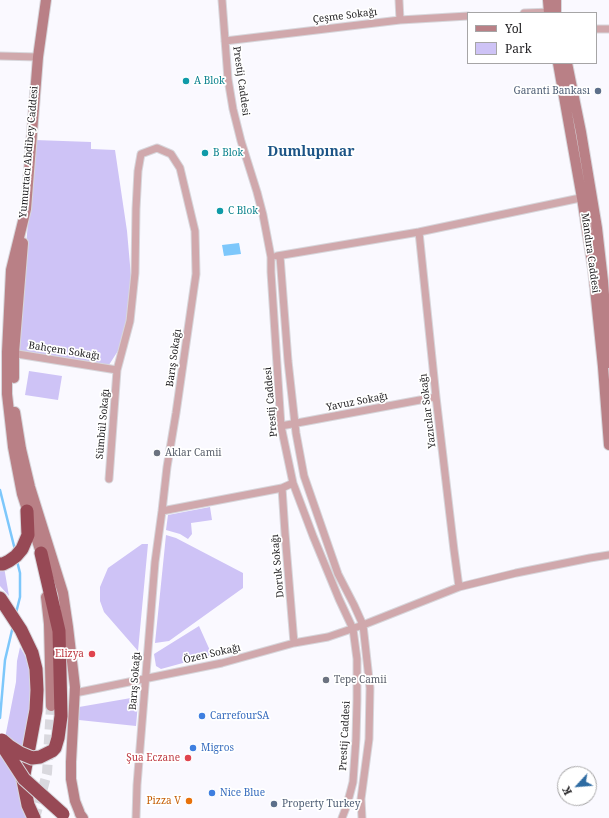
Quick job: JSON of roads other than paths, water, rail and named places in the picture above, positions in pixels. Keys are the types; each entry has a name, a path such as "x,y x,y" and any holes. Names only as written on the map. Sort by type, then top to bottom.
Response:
{"highway":[{"path":"1,564 16,556 22,549 28,535 27,511"},
{"path":"0,738 20,753 32,758 40,757 52,751 55,748 58,738 61,716 59,631 41,552"},
{"path":"2,600 22,630 32,653 36,669 36,710 23,780 28,805 34,818"},
{"path":"0,742 24,779 66,816"}],"main road":[{"name":"Yumurtacı Abdibey Caddesi","path":"46,0 38,57 26,209 11,270 10,353 7,394 11,429 22,494 41,552 49,624 51,706"},
{"path":"548,0 553,12"},
{"path":"553,12 556,0"},
{"name":"Mandıra Caddesi","path":"558,64 587,197 605,266 609,363"},
{"name":"Mandıra Caddesi","path":"567,64 581,132 609,445"},
{"path":"10,353 14,406 21,449 30,487 63,593 75,687 71,779 77,806 83,818"}],"street":[{"name":"Prestij Caddesi","path":"222,0 228,79 233,109 259,199 271,257 281,426 293,483 339,599 353,629 357,659 358,700 356,739 353,782 342,818"},
{"path":"399,0 400,20"},
{"name":"Çeşme Sokağı","path":"225,41 400,20 467,16"},
{"path":"597,29 609,30"},
{"path":"0,56 38,57"},
{"name":"Barış Sokağı","path":"117,370 130,321 135,273 138,171 141,154 157,148 171,154 180,168 195,230 196,274 167,467 153,584 137,785 136,818"},
{"path":"271,257 419,232 587,197"},
{"name":"Yazıcılar Sokağı","path":"419,232 436,396 459,587"},
{"name":"Prestij Caddesi","path":"280,256 288,361 296,434 304,476 338,574 363,625 370,688 369,739 361,799 362,818"},
{"name":"Bahçem Sokağı","path":"10,353 117,370"},
{"name":"Sümbül Sokağı","path":"109,479 117,370"},
{"name":"Yavuz Sokağı","path":"281,426 436,396"},
{"path":"162,511 282,488 293,483"},
{"name":"Doruk Sokağı","path":"282,488 294,643"},
{"name":"Özen Sokağı","path":"75,693 222,663 294,643 328,637 353,629 459,587 516,573 609,555"}],"water":[{"path":"239,243 241,254 224,256 222,245"}],"waterway":[{"path":"0,490 15,550"},
{"path":"16,613 20,597 20,573 17,561"},
{"path":"0,718 5,660 13,626"}],"tunnel":[{"path":"35,818 47,773 51,706"}],"place":[{"name":"A Blok","path":"186,81"},
{"name":"Garanti Bankası","path":"598,91"},
{"name":"B Blok","path":"205,153"},
{"name":"C Blok","path":"220,211"},
{"name":"Aklar Camii","path":"157,453"},
{"name":"Elizya","path":"92,654"},
{"name":"Tepe Camii","path":"326,680"},
{"name":"CarrefourSA","path":"202,716"},
{"name":"Migros","path":"193,748"},
{"name":"Şua Eczane","path":"188,758"},
{"name":"Nice Blue","path":"212,793"},
{"name":"Pizza V","path":"189,801"},
{"name":"Property Turkey","path":"274,804"}],"district":[{"name":"Dumlupınar","path":"311,152"}]}
